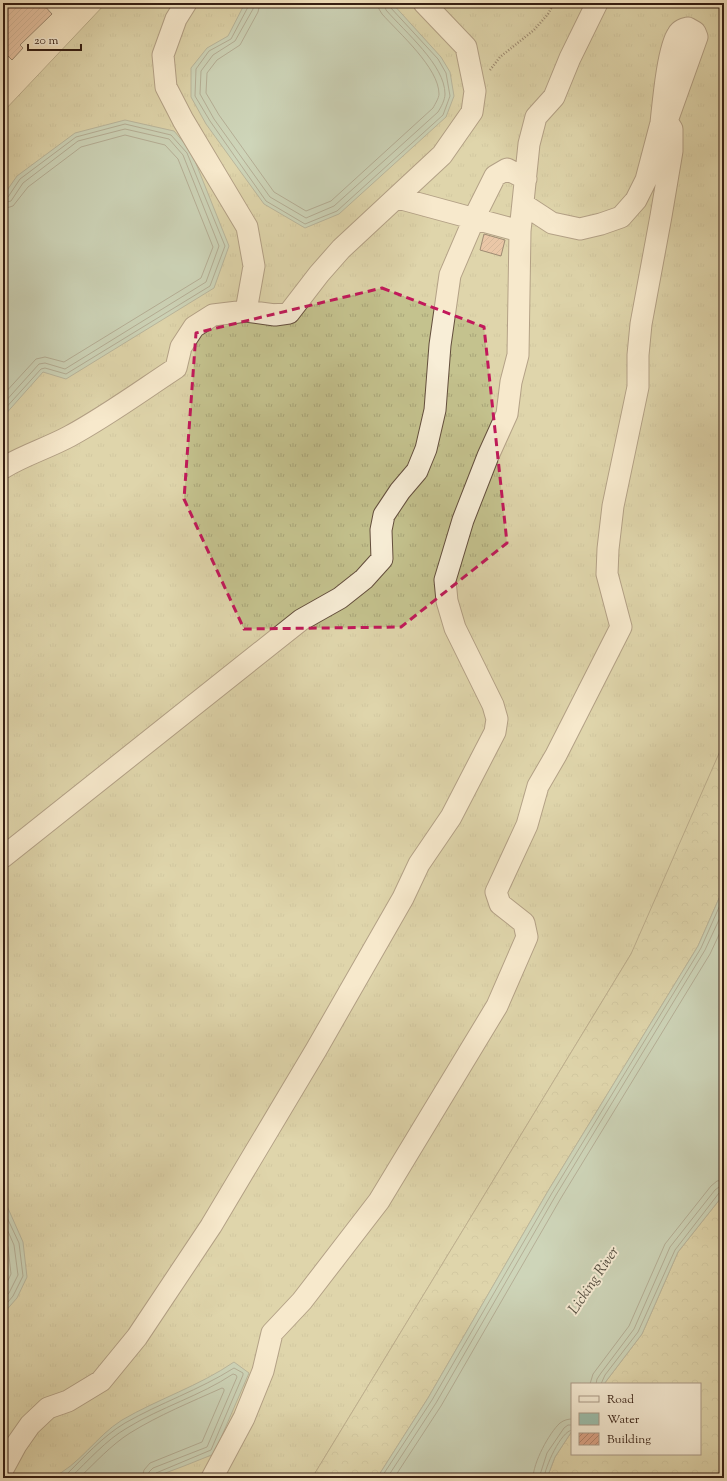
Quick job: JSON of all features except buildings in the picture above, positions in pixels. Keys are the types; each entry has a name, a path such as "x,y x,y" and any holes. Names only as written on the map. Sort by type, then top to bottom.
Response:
{"lane":[{"path":"186,3 176,19 163,54 166,87 183,120 247,227 254,266 246,311"},
{"path":"3,468 14,461 68,438 97,421 176,368 181,347 194,327 213,315 246,311 275,315 289,313 319,274 341,249 398,198 442,155 472,112 475,91 466,47 424,3"},
{"path":"3,1469 30,1425 43,1412 48,1408 68,1402 101,1381 137,1337 211,1226 316,1050 403,898 419,864 451,817 495,732 497,720 493,705 455,628 446,601 445,580 463,520 488,456 507,414 518,355 520,230 529,144 536,117 554,97 570,58 597,3"},
{"path":"212,1478 244,1418 263,1372 272,1333 302,1301 379,1201 497,1006 527,936 524,923 500,904 496,892 527,825 538,786 556,755 621,627 607,574 608,549 614,506 638,386 638,355 641,324 672,151 672,129 664,122 646,180 636,200 621,217 580,229 552,223 523,204"},
{"path":"3,857 302,620 340,598 364,579 382,559 381,530 384,515 416,471 426,449 435,410 440,345 450,275 474,219 496,176 507,169 526,180"},
{"path":"398,198 520,230"}],"path":[{"path":"475,91 500,57 534,30 548,14 554,3"}],"highlighted area":[{"path":"382,288 484,327 507,543 401,627 244,629 184,499 196,333"}],"green space":[{"path":"106,3 724,3 724,743 634,949 312,1478 3,1478 3,112"},
{"path":"724,742 724,887 698,946 548,1191 428,1398 377,1478 312,1478 631,954"},
{"path":"724,1194 724,1478 547,1478 555,1457 571,1433 571,1455 701,1455 701,1383 605,1383 642,1334 678,1252"}],"water":[{"path":"245,3 392,3 441,57 450,72 454,96 446,117 339,214 305,228 264,204 206,124 191,97 191,68 207,48 228,36"},
{"path":"125,120 174,131 191,151 229,246 214,288 66,379 43,372 3,417 3,196 17,176 75,133"},
{"name":"Licking River","path":"724,887 724,1194 678,1252 642,1334 605,1383 571,1383 571,1433 555,1457 547,1478 377,1478 428,1398 548,1191 698,946"},
{"path":"3,1204 7,1206 23,1242 27,1277 17,1298 3,1314"},
{"path":"234,1362 249,1373 214,1454 152,1478 51,1478 61,1473 79,1459 104,1434 122,1420 221,1371"}]}
